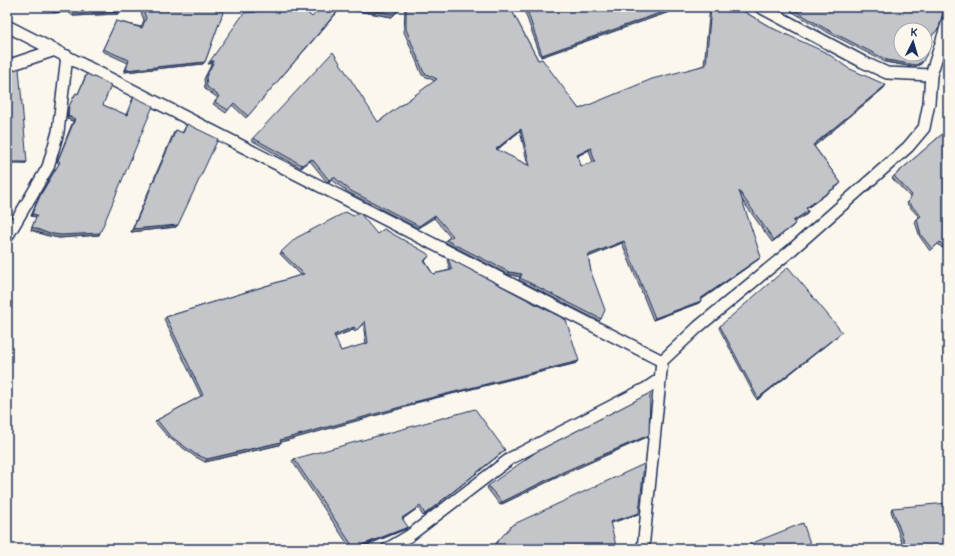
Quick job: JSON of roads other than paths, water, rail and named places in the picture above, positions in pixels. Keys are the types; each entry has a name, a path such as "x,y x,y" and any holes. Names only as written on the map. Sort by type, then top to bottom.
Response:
{"street":[{"path":"760,7 863,62 887,73 931,75"},
{"path":"643,549 662,361 698,327 788,253 908,146 924,128 929,103 931,75 948,21"},
{"path":"7,26 662,361"},
{"path":"7,66 55,50"},
{"path":"7,237 48,166 58,132 67,56"},
{"path":"387,549 409,536 511,458 645,390 660,379"}]}
